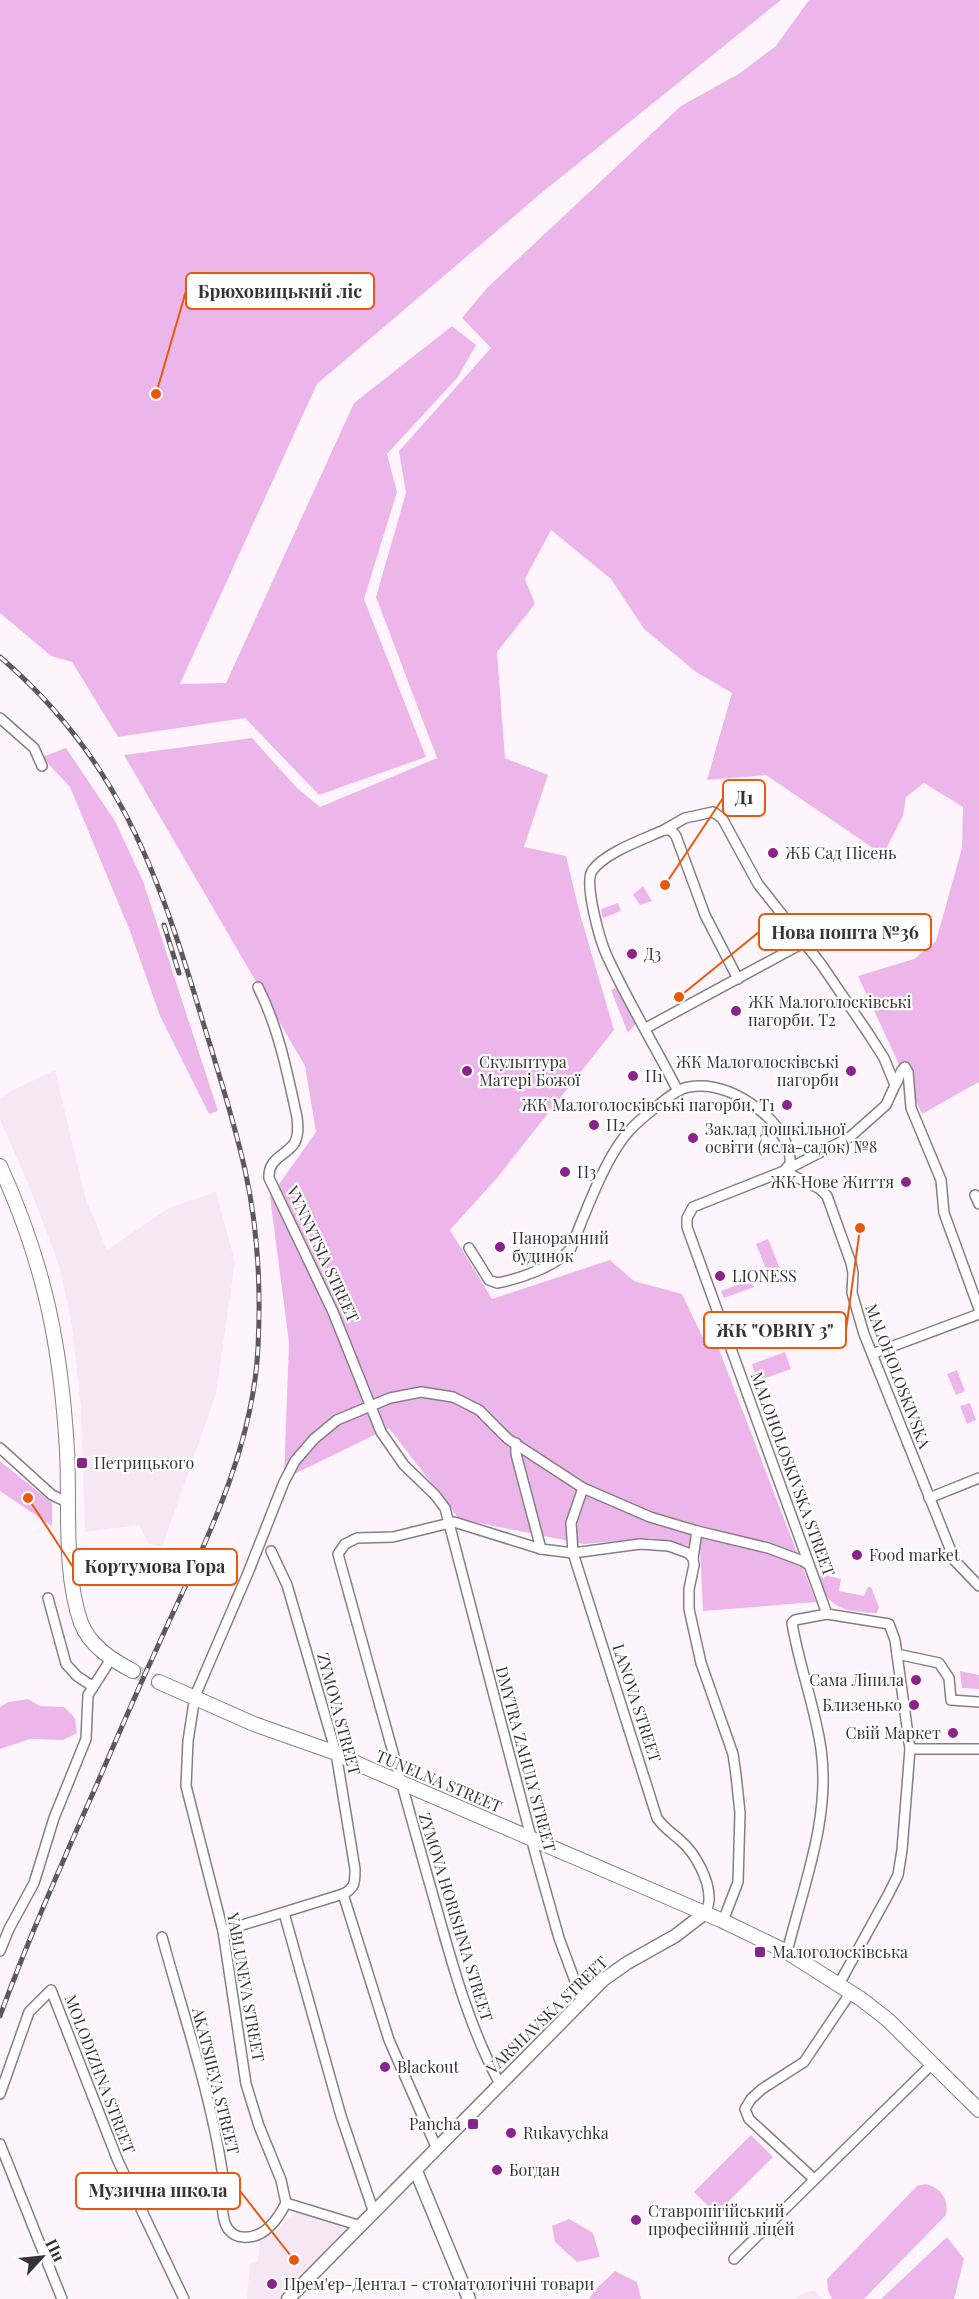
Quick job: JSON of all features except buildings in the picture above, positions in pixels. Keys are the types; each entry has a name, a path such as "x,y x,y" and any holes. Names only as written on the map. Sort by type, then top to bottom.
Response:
{"main road":[{"path":"0,1166 34,1250 50,1308 57,1346 65,1419 71,1570 77,1608 82,1626 90,1638 111,1659 133,1671"},
{"name":"TUNELNA STREET","path":"159,1682 254,1724 336,1753 705,1913"},
{"path":"705,1913 788,1952 851,1992 888,2020 979,2110"}],"street":[{"path":"0,718 34,748 42,766"},
{"path":"678,1091 606,954 592,906 589,877 596,866 616,852 698,814 713,812 722,818 758,884 804,942 868,1033 884,1058 895,1085"},
{"path":"664,830 671,830 676,836 705,915 738,979"},
{"path":"646,1028 804,942"},
{"name":"VYNNYTSIA STREET","path":"258,987 271,1013 279,1037 298,1129 295,1144 272,1162 268,1170 269,1178 333,1312 387,1442 404,1465 441,1502 450,1523"},
{"path":"784,1171 850,1137 886,1106 898,1082 900,1071 905,1066 908,1072 911,1108 940,1180 944,1213 979,1309"},
{"path":"469,1248 489,1280 497,1283 554,1264 564,1257 571,1248 610,1160 629,1131 655,1108 687,1087 713,1087 722,1090 746,1100 767,1115 789,1149 790,1164 784,1171"},
{"name":"MALOHOLOSKIVSKA","path":"784,1171 820,1189 830,1200 851,1263 852,1293 872,1354 955,1561 979,1586"},
{"name":"MALOHOLOSKIVSKA STREET","path":"784,1171 696,1205 691,1209 687,1218 687,1227 827,1614"},
{"path":"872,1354 979,1314"},
{"name":"YABLUNEVA STREET","path":"286,2203 281,2180 259,2126 246,2084 223,1930 186,1786 188,1741 195,1696 248,1574 284,1482 295,1461 314,1439 337,1420 390,1398 411,1393 453,1396 479,1410 516,1443 583,1488 650,1517 697,1532 768,1548 803,1561 810,1566"},
{"path":"516,1443 516,1454 541,1549"},
{"path":"0,1448 52,1495 69,1503"},
{"path":"929,1498 979,1478"},
{"name":"LANOVA STREET","path":"583,1488 571,1523 573,1554 657,1818 667,1831 681,1841 694,1856 707,1886 710,1900 705,1913"},
{"path":"450,1523 465,1524 541,1549 573,1554 640,1544 669,1546 688,1552 693,1558"},
{"name":"ZYMOVA HORISHNIA STREET","path":"450,1523 393,1537 357,1538 342,1547 338,1554 446,1940 482,2049 500,2084"},
{"name":"DMYTRA ZAHULY STREET","path":"450,1523 531,1839 559,1938 582,2000"},
{"path":"697,1532 689,1609 701,1663 733,1754 740,1813 738,1882 723,1921"},
{"name":"ZYMOVA STREET","path":"271,1551 287,1585 336,1753 355,1869 355,1883 352,1889 343,1894"},
{"path":"48,1598 66,1664 77,1676 92,1686"},
{"path":"788,1952 810,1863 821,1804 823,1776 821,1750 811,1698 792,1623 795,1620 827,1614 889,1624 897,1654 910,1749 902,1850 898,1875 838,1984"},
{"path":"897,1654 939,1663 949,1678 951,1700 979,1702"},
{"path":"0,1951 37,1875 54,1818 86,1739 88,1695 111,1659"},
{"path":"910,1749 979,1749"},
{"path":"223,1930 343,1894 389,2040 437,2149"},
{"path":"284,1913 341,2116 374,2213"},
{"name":"VARSHAVSKA STREET","path":"288,2299 582,2000 613,1972 675,1936 705,1913"},
{"name":"AKATSIIEVA STREET","path":"162,1937 216,2130 224,2180 224,2215 227,2228 237,2237 248,2238 263,2233 273,2223 286,2203"},
{"name":"MOLODIZHNA STREET","path":"0,2094 28,2012 51,1990 118,2161 184,2299"},
{"path":"814,2179 749,2119 745,2109 751,2099 762,2089 804,2062 851,1992"},
{"path":"734,2259 933,2063"},
{"path":"0,2144 62,2299"},
{"path":"416,2171 469,2299"},
{"path":"286,2203 361,2226"}],"shaded area":[{"path":"0,0 781,0 539,195 317,384 180,684 226,683 354,403 452,326 476,345 458,377 387,454 397,492 364,599 426,757 319,795 245,718 118,737 72,662 51,656 0,613"},
{"path":"809,0 979,0 979,1082 922,1114 858,976 914,959 936,941 962,848 963,807 924,783 906,797 903,816 883,855 766,775 707,780 732,693 696,672 644,629 611,579 551,530 525,579 535,604 497,652 505,758 548,775 524,847 566,856 580,914 614,1030 497,1178 450,1230 492,1299 610,1260 634,1281 682,1294 704,1340 715,1339 816,1602 703,1611 700,1548 651,1538 584,1544 459,1519 389,1428 284,1479 289,1342 270,1197 316,1132 305,1066 124,755 252,738 297,788 320,807 437,758 376,597 406,493 399,451 491,348 462,318 487,288 681,106 740,73 776,46"},
{"path":"66,748 115,821 143,881 218,1111 209,1114 160,1016 130,931 70,787 42,757"},
{"path":"643,886 652,901 640,905 633,895"},
{"path":"618,903 621,911 603,918 601,909"},
{"path":"618,987 636,1023 628,1033 611,990"},
{"path":"55,1070 86,1200 107,1250 169,1208 216,1192 235,1262 216,1394 162,1547 148,1543 139,1525 85,1532 81,1408 72,1326 61,1273 53,1249 0,1120 0,1099 11,1091"},
{"path":"768,1239 783,1276 771,1281 756,1244"},
{"path":"751,1280 754,1287 724,1298 721,1291"},
{"path":"785,1352 791,1369 757,1381 752,1364"},
{"path":"957,1370 965,1391 956,1395 947,1374"},
{"path":"970,1403 976,1420 967,1424 960,1406"},
{"path":"0,1461 52,1503 52,1526 0,1491"},
{"path":"825,1575 841,1579 839,1591 864,1596 868,1587 871,1587 879,1607 877,1613 846,1609 832,1602 826,1596 816,1576"},
{"path":"960,1671 979,1675 979,1689 962,1688"},
{"path":"28,1699 40,1706 64,1707 75,1718 77,1733 63,1740 30,1739 0,1749 0,1707 8,1702"},
{"path":"751,2135 773,2157 716,2214 694,2192"},
{"path":"926,2184 936,2188 943,2195 947,2209 946,2215 864,2299 832,2299 828,2291 827,2279 917,2186"},
{"path":"298,2211 353,2229 285,2299 247,2299 250,2263 258,2261 260,2238 273,2234"},
{"path":"569,2219 593,2233 600,2257 577,2262 555,2242 552,2226"},
{"path":"947,2237 964,2259 954,2299 881,2299"},
{"path":"615,2271 637,2282 641,2299 589,2299 596,2289"},
{"path":"814,2290 823,2299 796,2299 801,2294"}],"tunnel":[{"path":"133,1671 159,1682"}],"railway":[{"path":"0,657 39,694 72,732 101,771 125,813 164,901 240,1148 253,1214 258,1258 259,1303 254,1387 246,1426 222,1502 59,1870 0,2016"},
{"path":"164,925 179,973"}],"place":[{"name":"Брюховицький ліс","path":"156,394"},
{"name":"ЖБ Сад Пісень","path":"773,853"},
{"name":"Д1","path":"665,885"},
{"name":"Д3","path":"632,954"},
{"name":"Нова пошта №36","path":"679,997"},
{"name":"ЖК Малоголосківські пагорби. Т2","path":"736,1011"},
{"name":"Скульптура Матері Божої","path":"467,1071"},
{"name":"ЖК Малоголосківські пагорби","path":"851,1071"},
{"name":"П1","path":"633,1076"},
{"name":"ЖК Малоголосківські пагорби, Т1","path":"787,1105"},
{"name":"П2","path":"594,1125"},
{"name":"Заклад дошкільної освіти (ясла-садок) №8","path":"693,1138"},
{"name":"П3","path":"565,1172"},
{"name":"ЖК Нове Життя","path":"906,1182"},
{"name":"ЖК \"OBRIY 3\"","path":"860,1228"},
{"name":"Панорамний будинок","path":"500,1247"},
{"name":"LIONESS","path":"720,1276"},
{"name":"Петрицького","path":"82,1463"},
{"name":"Кортумова Гора","path":"28,1498"},
{"name":"Food market","path":"857,1555"},
{"name":"Сама Ліпила","path":"916,1680"},
{"name":"Близенько","path":"914,1705"},
{"name":"Свій Маркет","path":"953,1733"},
{"name":"Малоголосківська","path":"760,1952"},
{"name":"Blackout","path":"385,2067"},
{"name":"Pancha","path":"473,2124"},
{"name":"Rukavychka","path":"511,2133"},
{"name":"Богдан","path":"497,2170"},
{"name":"Ставропігійський професійний ліцей","path":"636,2220"},
{"name":"Музична школа","path":"294,2260"},
{"name":"Прем'єр-Дентал - стоматологічні товари","path":"272,2284"}]}
